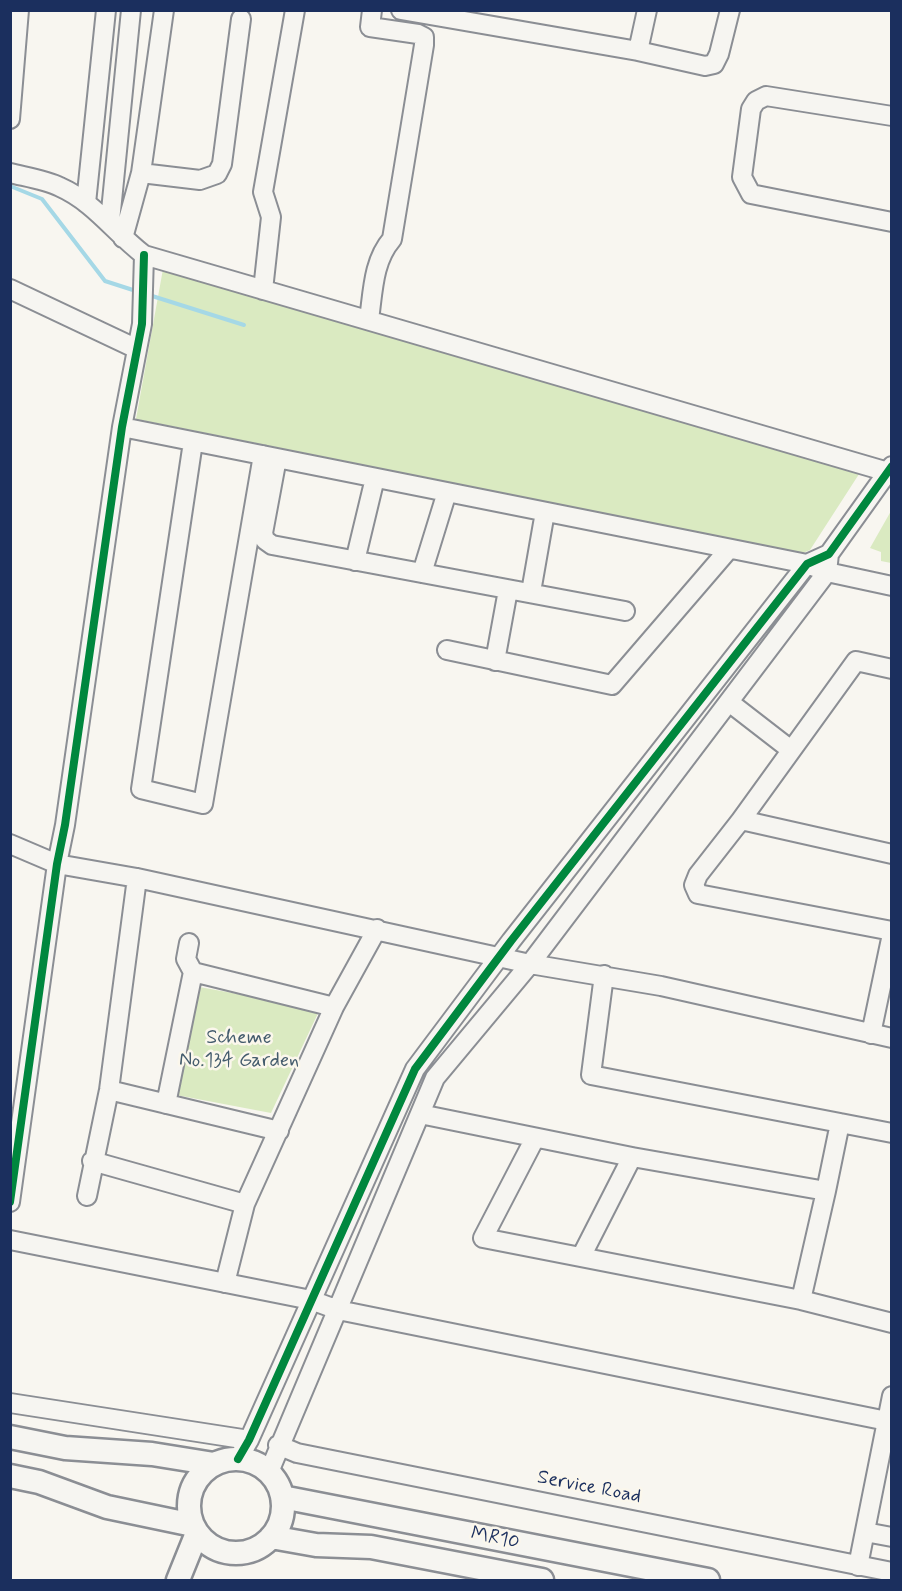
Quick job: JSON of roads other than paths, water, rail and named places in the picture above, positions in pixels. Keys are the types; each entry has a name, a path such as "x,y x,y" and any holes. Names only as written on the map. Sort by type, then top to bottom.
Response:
{"main road":[{"path":"10,1437 65,1448 152,1455 214,1464"},
{"path":"243,1450 249,1461 268,1472 282,1497 281,1518 271,1537 259,1547 245,1552 230,1553 215,1548 195,1529 188,1508 191,1490 200,1475 214,1464 243,1450"},
{"path":"10,1476 39,1482 107,1507 195,1529"},
{"name":"MR10","path":"282,1497 708,1581"},
{"path":"178,1581 195,1529"},
{"name":"MR10","path":"271,1537 316,1545 371,1546 542,1581"}],"street":[{"path":"10,119 19,10"},
{"path":"86,203 106,10"},
{"path":"110,221 131,10"},
{"path":"123,238 141,172 164,10"},
{"path":"263,290 271,217 263,192 295,10"},
{"path":"369,320 377,265 384,249 393,239 424,45 423,37 418,33 370,27 372,10"},
{"path":"401,10 638,51 705,66 714,64 719,54 730,10"},
{"path":"638,51 648,10"},
{"path":"141,172 200,180 217,174 222,164 241,19"},
{"path":"891,116 766,96 756,101 751,110 742,177 751,195 891,222"},
{"path":"10,173 60,186 86,203 110,221 144,262 263,290 890,469 828,563 729,702 530,964 435,1078 268,1472"},
{"path":"10,1202 18,1078 64,825 122,427 142,324 144,262"},
{"path":"10,289 137,349"},
{"path":"122,427 729,549 807,564 828,563 891,586"},
{"path":"194,442 141,789 203,804 270,457"},
{"path":"270,457 263,533 265,540 272,545 625,611"},
{"path":"355,561 375,478"},
{"path":"422,573 447,492"},
{"path":"531,592 545,512"},
{"path":"447,650 612,685 729,549"},
{"path":"10,1403 243,1450 415,1069 501,955 807,564"},
{"path":"495,661 508,590"},
{"path":"872,1034 891,932 698,894 694,885 698,875 741,820 856,661 891,669"},
{"path":"729,702 791,750"},
{"path":"741,820 891,854"},
{"path":"10,844 57,864 137,878 501,955 530,964 604,975 891,1038"},
{"path":"87,1196 92,1161 109,1090 137,878"},
{"path":"225,1283 245,1204 334,1007 376,929"},
{"path":"166,1104 193,972 186,959 189,943"},
{"path":"193,972 334,1007"},
{"path":"604,975 591,1075 891,1133"},
{"path":"109,1090 279,1131"},
{"path":"420,1114 632,1157 825,1191"},
{"path":"801,1300 840,1123"},
{"path":"536,1138 483,1238 801,1300 891,1323"},
{"path":"581,1257 632,1157"},
{"path":"92,1161 245,1204"},
{"path":"10,1240 311,1300 338,1310 889,1421"},
{"path":"858,1566 887,1445 891,1396"},
{"name":"Service Road","path":"278,1445 297,1453 891,1572"},
{"path":"865,1532 891,1537"}],"waterway":[{"path":"10,186 42,199 105,281 136,291"},
{"path":"149,295 244,325"}],"park label":[{"name":"Scheme No.134 Garden","path":"239,1050"}]}
